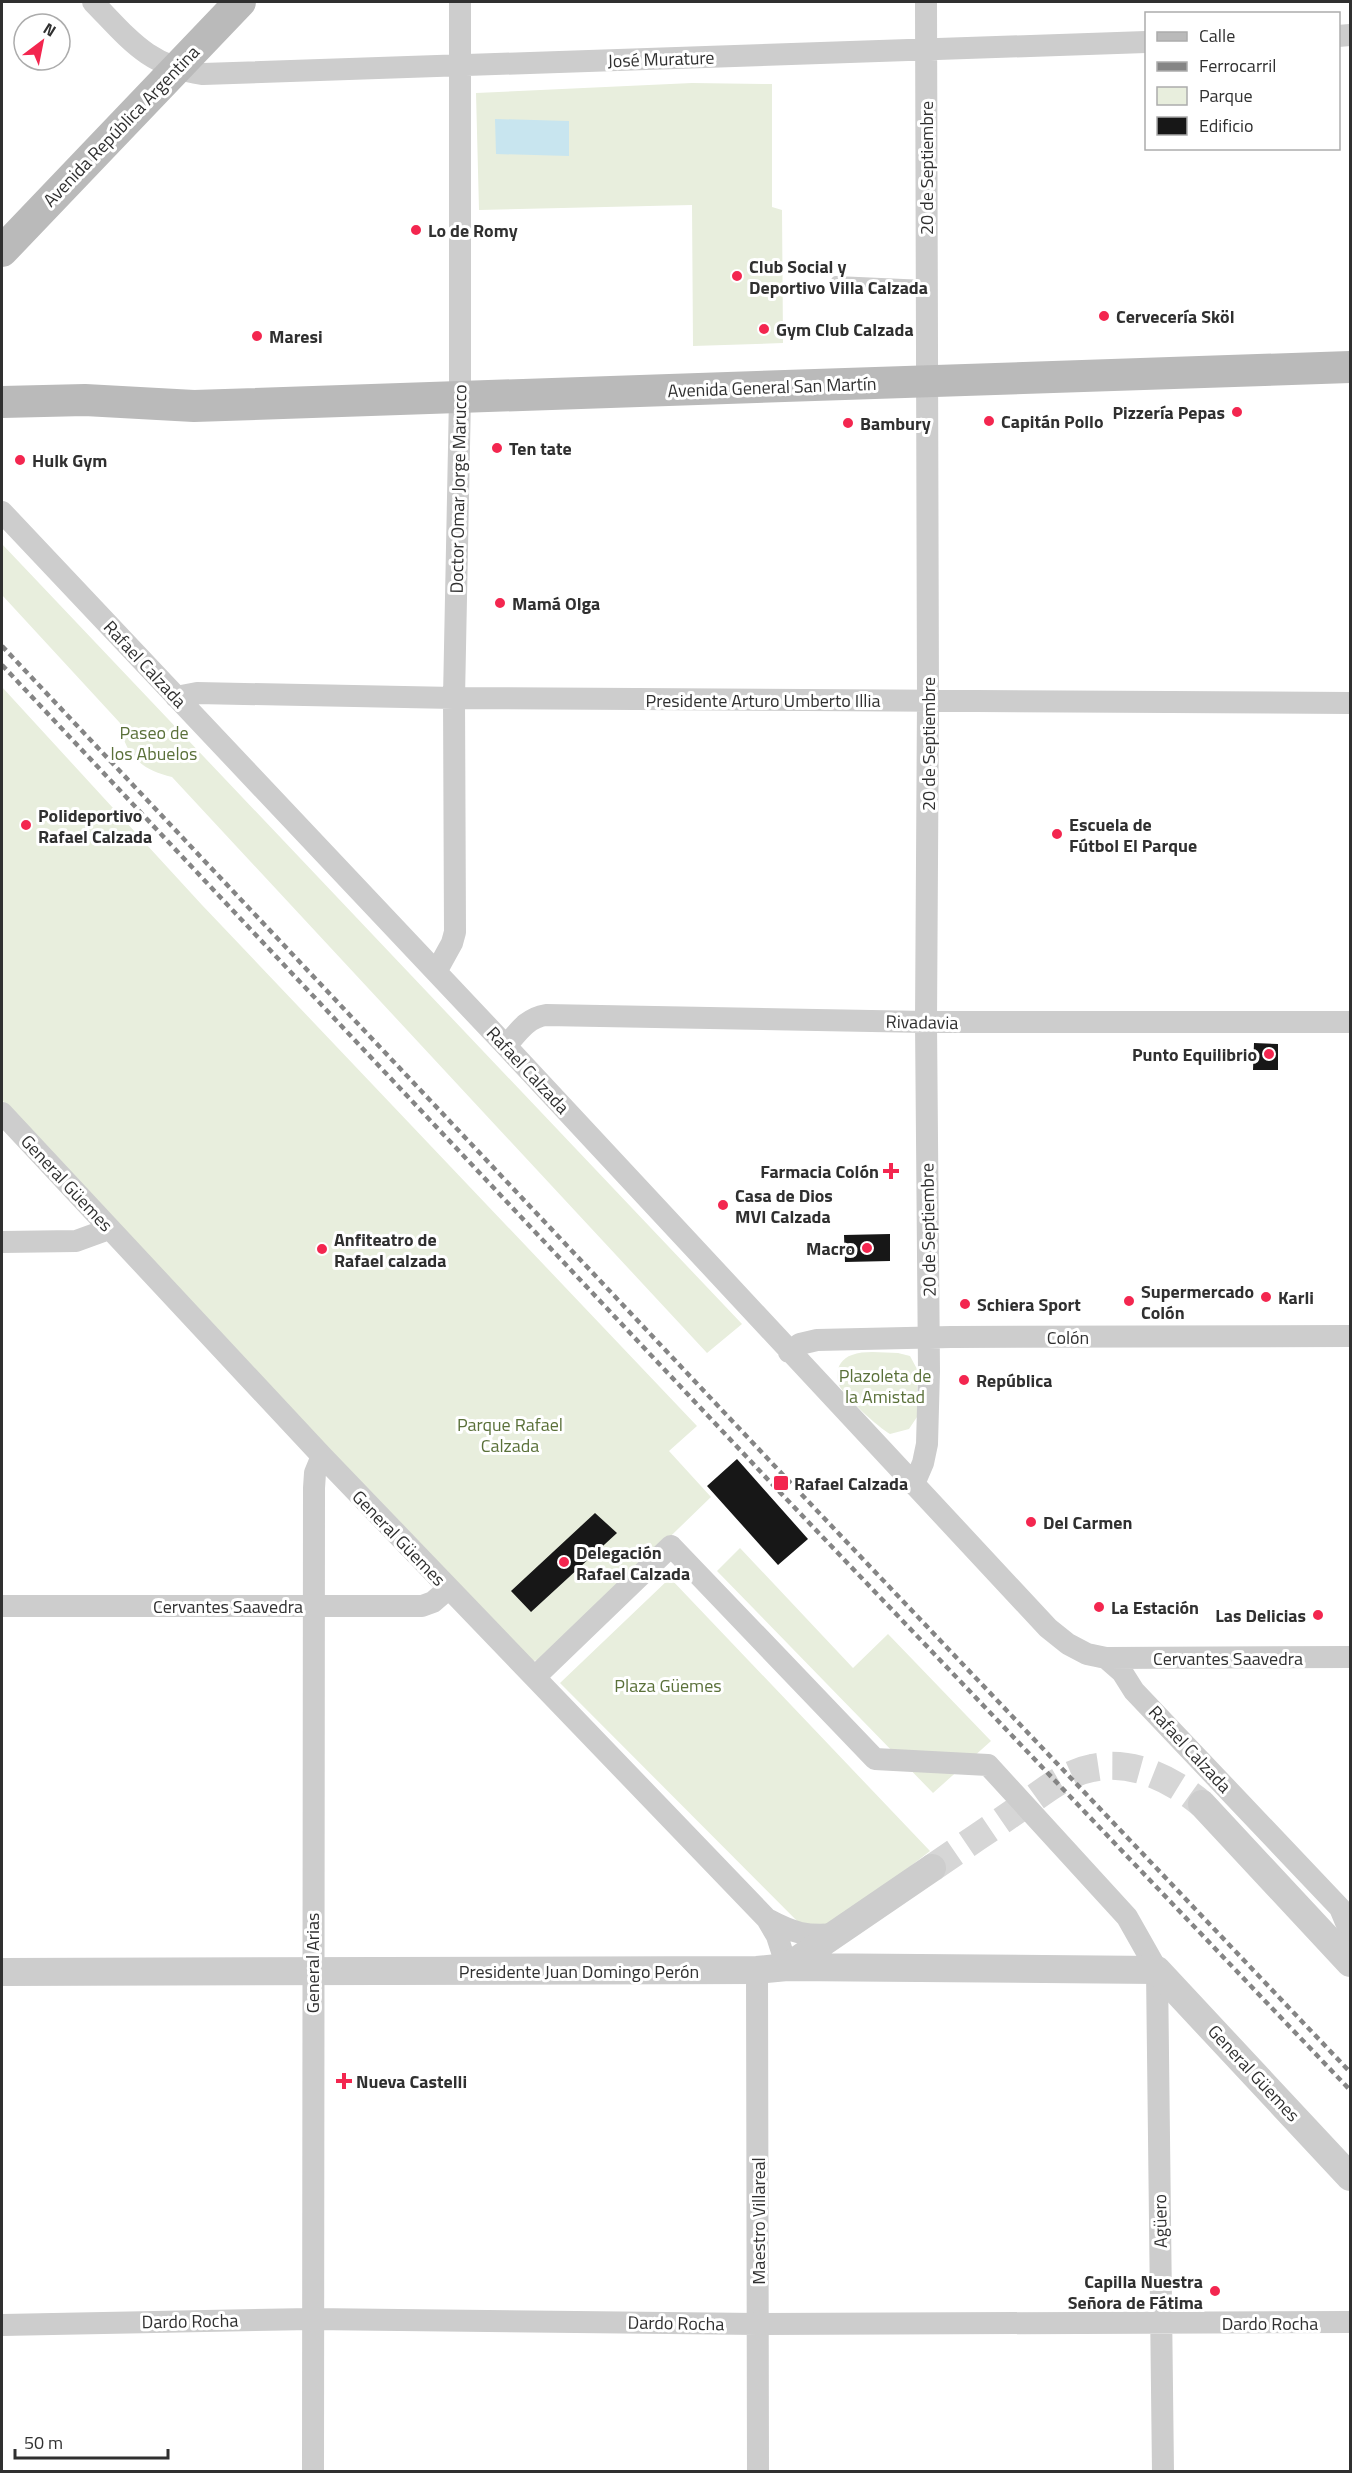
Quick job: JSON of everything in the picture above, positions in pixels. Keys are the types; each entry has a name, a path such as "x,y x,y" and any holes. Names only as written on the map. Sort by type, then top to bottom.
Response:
{"main road":[{"name":"Avenida República Argentina","path":"2,251 240,2"},
{"name":"Avenida General San Martín","path":"2,402 85,400 194,406 1350,367"},
{"name":"Avenida General San Martín","path":"2,424 97,419 194,406"}],"street":[{"name":"José Murature","path":"93,2 139,48 160,63 176,69 203,74 1145,42"},
{"name":"Doctor Omar Jorge Marucco","path":"436,972 452,943 455,932 454,698 460,397 460,2"},
{"name":"20 de Septiembre","path":"914,1484 923,1463 927,1444 929,1338 926,1022 928,702 926,2"},
{"name":"Rafael Calzada","path":"2,512 506,1046 1048,1628 1068,1644 1087,1654 1106,1658 1122,1672 1134,1691 1340,1908 1350,1932"},
{"name":"Presidente Arturo Umberto Illia","path":"176,697 197,693 454,698 1350,703"},
{"name":"Rivadavia","path":"506,1046 527,1021 534,1017 546,1016 926,1022 1350,1022"},
{"name":"General Güemes","path":"2,1113 448,1589 767,1919 777,1936 787,1967"},
{"path":"2,1242 76,1241 109,1228"},
{"name":"Colón","path":"789,1352 800,1344 817,1340 1350,1336"},
{"name":"General Arias","path":"313,2472 311,2319 314,1488 315,1473 322,1456"},
{"path":"534,1677 671,1546 875,1759 988,1765 1127,1917 1157,1970"},
{"name":"Cervantes Saavedra","path":"2,1606 422,1606 434,1602 448,1589"},
{"name":"Cervantes Saavedra","path":"1106,1658 1350,1657"},
{"path":"1202,1804 1350,1963"},
{"path":"787,1967 932,1868"},
{"path":"767,1919 790,1931 814,1936 836,1934"},
{"name":"Presidente Juan Domingo Perón","path":"2,1972 757,1970 787,1967 1157,1970"},
{"name":"Maestro Villareal","path":"757,1970 758,2472"},
{"name":"General Güemes","path":"1157,1970 1350,2177"},
{"name":"Agüero","path":"1157,1970 1163,2472"},
{"name":"Dardo Rocha","path":"2,2325 311,2319 758,2324 1350,2322"}],"lane":[{"path":"836,281 926,285"}],"green space":[{"name":"Club Social y Deportivo Villa Calzada","path":"692,83 772,84 772,207 782,210 783,343 693,346 692,205 479,210 476,93"},
{"name":"Paseo de los Abuelos","path":"2,544 742,1324 707,1353 172,777 151,770 136,759 125,744 120,723 2,595"},
{"name":"Parque Rafael Calzada","path":"2,687 202,905 697,1426 669,1451 711,1497 543,1658 535,1661 525,1657 2,1100"},
{"name":"Plazoleta de la Amistad","path":"857,1353 898,1353 910,1356 917,1369 917,1417 909,1429 890,1434 870,1419 842,1390 837,1371 844,1360"},
{"path":"740,1548 853,1668 888,1634 991,1741 933,1793 717,1571"},
{"name":"Plaza Güemes","path":"670,1578 930,1851 816,1940 560,1683"}],"water":[{"path":"495,119 569,121 569,156 496,154"}],"building":[{"path":"1254,1043 1278,1044 1278,1070 1253,1070"},
{"name":"Macro","path":"890,1234 890,1261 845,1262 844,1235"},
{"path":"737,1459 808,1539 778,1565 707,1486"},
{"name":"Delegación Rafael Calzada","path":"595,1513 617,1533 531,1612 511,1591"}],"tunnel":[{"path":"932,1868 1054,1784 1072,1774 1092,1768 1122,1766 1151,1773 1165,1779 1202,1804"}],"railway":[{"path":"2,646 785,1477 1350,2072"},
{"path":"2,665 774,1486 1350,2090"}],"place":[{"name":"Lo de Romy","path":"416,230"},
{"name":"Club Social y Deportivo Villa Calzada","path":"737,276"},
{"name":"Cervecería Sköl","path":"1104,316"},
{"name":"Gym Club Calzada","path":"764,329"},
{"name":"Maresi","path":"257,336"},
{"name":"Pizzería Pepas","path":"1237,412"},
{"name":"Capitán Pollo","path":"989,421"},
{"name":"Bambury","path":"848,423"},
{"name":"Ten tate","path":"497,448"},
{"name":"Hulk Gym","path":"20,460"},
{"name":"Mamá Olga","path":"500,603"},
{"name":"Polideportivo Rafael Calzada","path":"26,825"},
{"name":"Escuela de Fútbol El Parque","path":"1057,834"},
{"name":"Punto Equilibrio","path":"1269,1054"},
{"name":"Farmacia Colón","path":"891,1171"},
{"name":"Casa de Dios MVI Calzada","path":"723,1205"},
{"name":"Macro","path":"867,1248"},
{"name":"Anfiteatro de Rafael calzada","path":"322,1249"},
{"name":"Karli","path":"1266,1297"},
{"name":"Supermercado Colón","path":"1129,1301"},
{"name":"Schiera Sport","path":"965,1304"},
{"name":"República","path":"964,1380"},
{"name":"Rafael Calzada","path":"781,1483"},
{"name":"Del Carmen","path":"1031,1522"},
{"name":"Delegación Rafael Calzada","path":"564,1562"},
{"name":"La Estación","path":"1099,1607"},
{"name":"Las Delicias","path":"1318,1615"},
{"name":"Nueva Castelli","path":"344,2081"},
{"name":"Capilla Nuestra Señora de Fátima","path":"1215,2291"}]}
